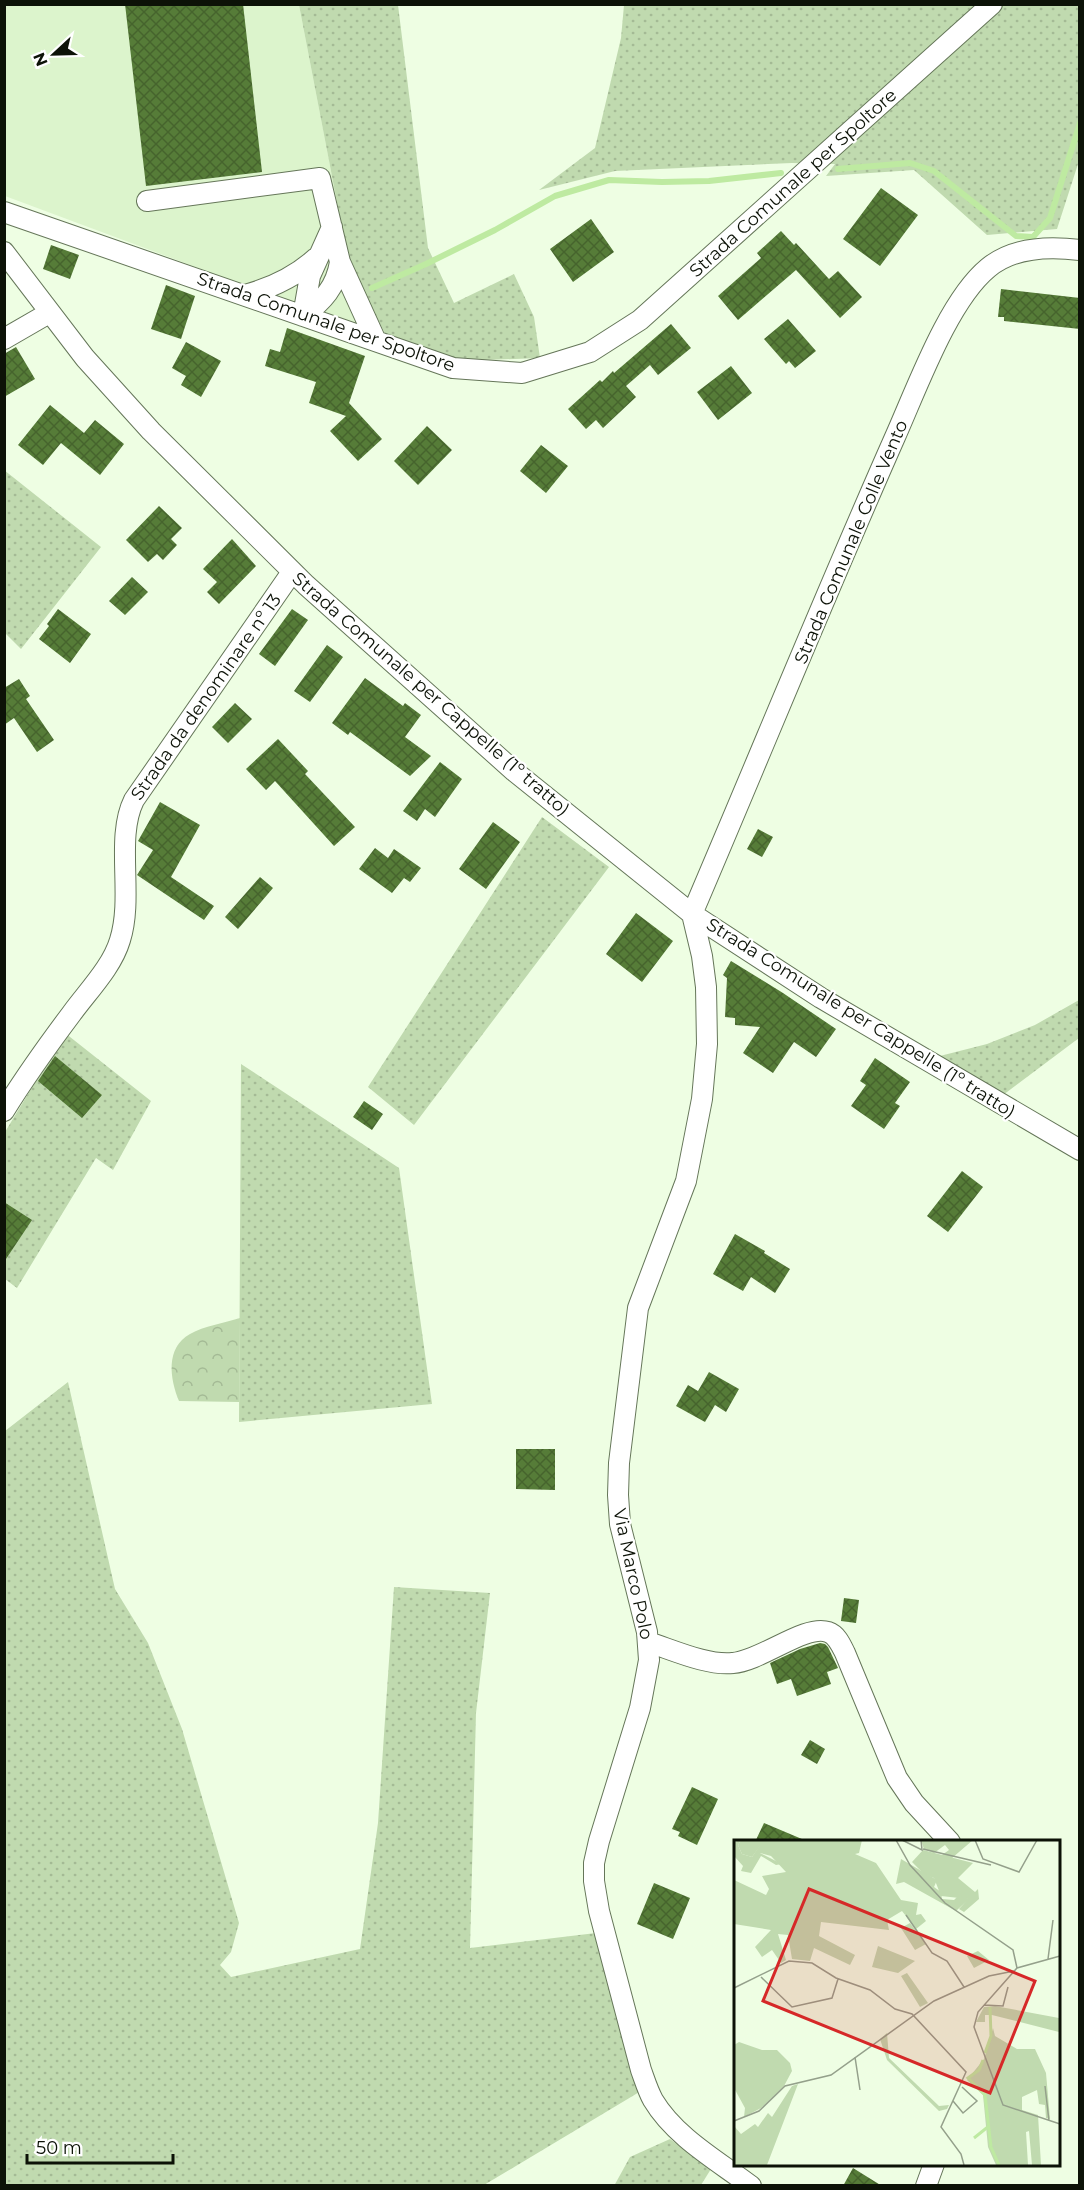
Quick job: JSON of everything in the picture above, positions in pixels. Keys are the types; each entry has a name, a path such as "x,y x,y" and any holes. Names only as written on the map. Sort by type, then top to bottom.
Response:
{"street":[{"name":"Strada Comunale per Spoltore","path":"4,212 453,368 522,373 590,352 640,320 992,4"},
{"path":"147,201 320,178 340,262 376,341"},
{"path":"303,316 310,276 332,227"},
{"name":"Strada Comunale Colle Vento","path":"692,914 869,496 957,306 987,268 1002,259 1020,252 1046,249 1080,250"},
{"name":"Strada Comunale per Cappelle (1º tratto)","path":"4,252 49,313 126,406 292,572 514,771 692,914 821,998 1080,1150"},
{"path":"244,296 285,280 304,269 317,257"},
{"path":"303,316 321,302 333,286 340,262"},
{"path":"4,339 49,313"},
{"name":"Strada da denominare nº 13","path":"4,1111 119,944 126,907 127,820 134,800 292,572"},
{"name":"Via Marco Polo","path":"692,914 702,956 706,987 706,1044 702,1099 686,1181 638,1308 619,1463 620,1524 648,1642 649,1660 643,1694 596,1854 594,1881 641,2070 653,2100 681,2133 751,2186"},
{"path":"648,1642 710,1661 732,1664 757,1657 809,1632 830,1633 838,1640 845,1653 888,1760 902,1787 920,1811 948,1840"},
{"path":"926,2186 933,2166"}],"shaded area":[{"path":"4,5 299,5 346,249 369,304 386,335 5,196"}],"green space":[{"path":"299,5 398,5 428,248 454,303 514,274 534,317 540,358 457,361 386,335 369,304 346,249"},
{"path":"624,5 1079,5 1079,161 1057,229 987,235 914,170 826,176 835,164 792,163 615,171 539,190 595,148 621,38"},
{"path":"4,470 101,547 21,649 5,633"},
{"path":"542,817 609,867 414,1125 368,1087"},
{"path":"1079,1000 1079,1038 1003,1095 936,1057 987,1044 1035,1025"},
{"path":"65,1033 151,1101 113,1170 96,1158 17,1288 5,1279 5,1132"},
{"path":"241,1064 399,1168 432,1404 239,1422"},
{"path":"240,1318 239,1402 179,1401 172,1374 176,1347 196,1331"},
{"path":"68,1382 115,1589 148,1643 182,1729 239,1923 231,1952 220,1965 231,1977 360,1949 378,1823 394,1587 490,1593 476,1713 470,1948 596,1933 641,2091 484,2185 5,2186 5,1431"},
{"path":"670,2139 711,2169 701,2185 614,2186 630,2157"}],"building":[{"path":"125,4 243,4 262,172 146,186"},
{"path":"881,188 918,215 880,266 843,239"},
{"path":"591,219 614,252 573,282 550,249"},
{"path":"781,231 794,245 796,243 829,279 838,271 862,297 840,318 796,270 738,320 718,296 761,258 757,253"},
{"path":"51,245 79,255 70,279 43,269"},
{"path":"166,285 195,296 181,339 151,329"},
{"path":"1001,289 1080,298 1080,329 1004,321 1004,317 998,317"},
{"path":"788,319 816,351 795,368 789,361 786,364 764,339"},
{"path":"671,324 691,348 658,375 650,365 626,386 636,397 603,428 596,420 586,429 568,409 600,380 602,382 613,371 614,373"},
{"path":"287,328 365,356 349,403 382,439 358,461 330,431 346,416 309,403 316,382 265,366 270,349 280,352"},
{"path":"186,342 221,361 201,397 181,385 186,376 172,368"},
{"path":"16,347 35,379 4,397 4,354"},
{"path":"731,366 752,393 718,420 697,392"},
{"path":"50,405 84,433 95,420 124,444 100,475 61,443 43,465 18,445"},
{"path":"427,426 452,450 418,485 394,461"},
{"path":"541,445 568,466 546,493 520,471"},
{"path":"159,506 182,528 171,539 177,545 163,560 157,554 148,562 126,540"},
{"path":"232,539 256,566 219,604 207,592 217,582 203,569"},
{"path":"132,577 148,592 125,615 109,601"},
{"path":"58,609 91,634 70,663 39,639"},
{"path":"292,609 308,620 275,666 259,654"},
{"path":"327,645 343,657 310,702 294,691"},
{"path":"365,678 403,706 405,703 421,715 405,737 431,756 410,776 350,732 348,735 332,723"},
{"path":"19,679 30,696 26,699 54,740 37,752 14,718 4,725 4,688"},
{"path":"235,703 252,719 228,743 212,727"},
{"path":"278,739 308,771 305,774 355,827 334,846 275,781 266,790 246,769"},
{"path":"440,762 462,779 435,817 425,809 417,821 403,811"},
{"path":"160,802 200,825 171,877 214,906 204,920 137,875 153,850 138,841"},
{"path":"493,822 520,842 486,889 459,869"},
{"path":"758,829 773,837 762,857 747,849"},
{"path":"375,848 388,858 394,849 421,868 410,882 404,878 392,893 359,869"},
{"path":"260,877 273,888 238,929 225,917"},
{"path":"636,913 673,941 642,982 606,954"},
{"path":"731,961 836,1029 816,1057 794,1042 773,1073 743,1053 760,1027 735,1025 735,1018 725,1017 727,978 723,975"},
{"path":"55,1056 102,1095 82,1118 38,1081"},
{"path":"875,1058 910,1082 895,1103 900,1106 884,1129 851,1106 866,1085 860,1081"},
{"path":"364,1101 383,1114 372,1130 353,1117"},
{"path":"962,1171 983,1187 948,1232 927,1216"},
{"path":"4,1202 32,1220 4,1262"},
{"path":"735,1234 790,1269 775,1293 751,1277 743,1291 713,1274"},
{"path":"709,1372 739,1389 726,1412 715,1405 705,1422 676,1406 688,1385 698,1391"},
{"path":"516,1449 555,1449 555,1490 516,1489"},
{"path":"844,1598 859,1600 856,1623 841,1621"},
{"path":"820,1643 828,1647 838,1668 827,1672 831,1684 797,1696 791,1679 777,1684 770,1663 800,1649"},
{"path":"810,1740 825,1749 817,1764 801,1755"},
{"path":"692,1787 718,1799 697,1845 678,1836 680,1832 672,1829"},
{"path":"764,1823 804,1840 756,1840"},
{"path":"654,1883 690,1898 673,1939 637,1924"},
{"path":"853,2168 882,2186 843,2186"}],"waterway":[{"path":"838,169 910,163 934,171 1016,236 1033,237 1050,218 1080,123"},
{"path":"372,288 495,230 555,196 609,180 709,181 781,173"}]}
